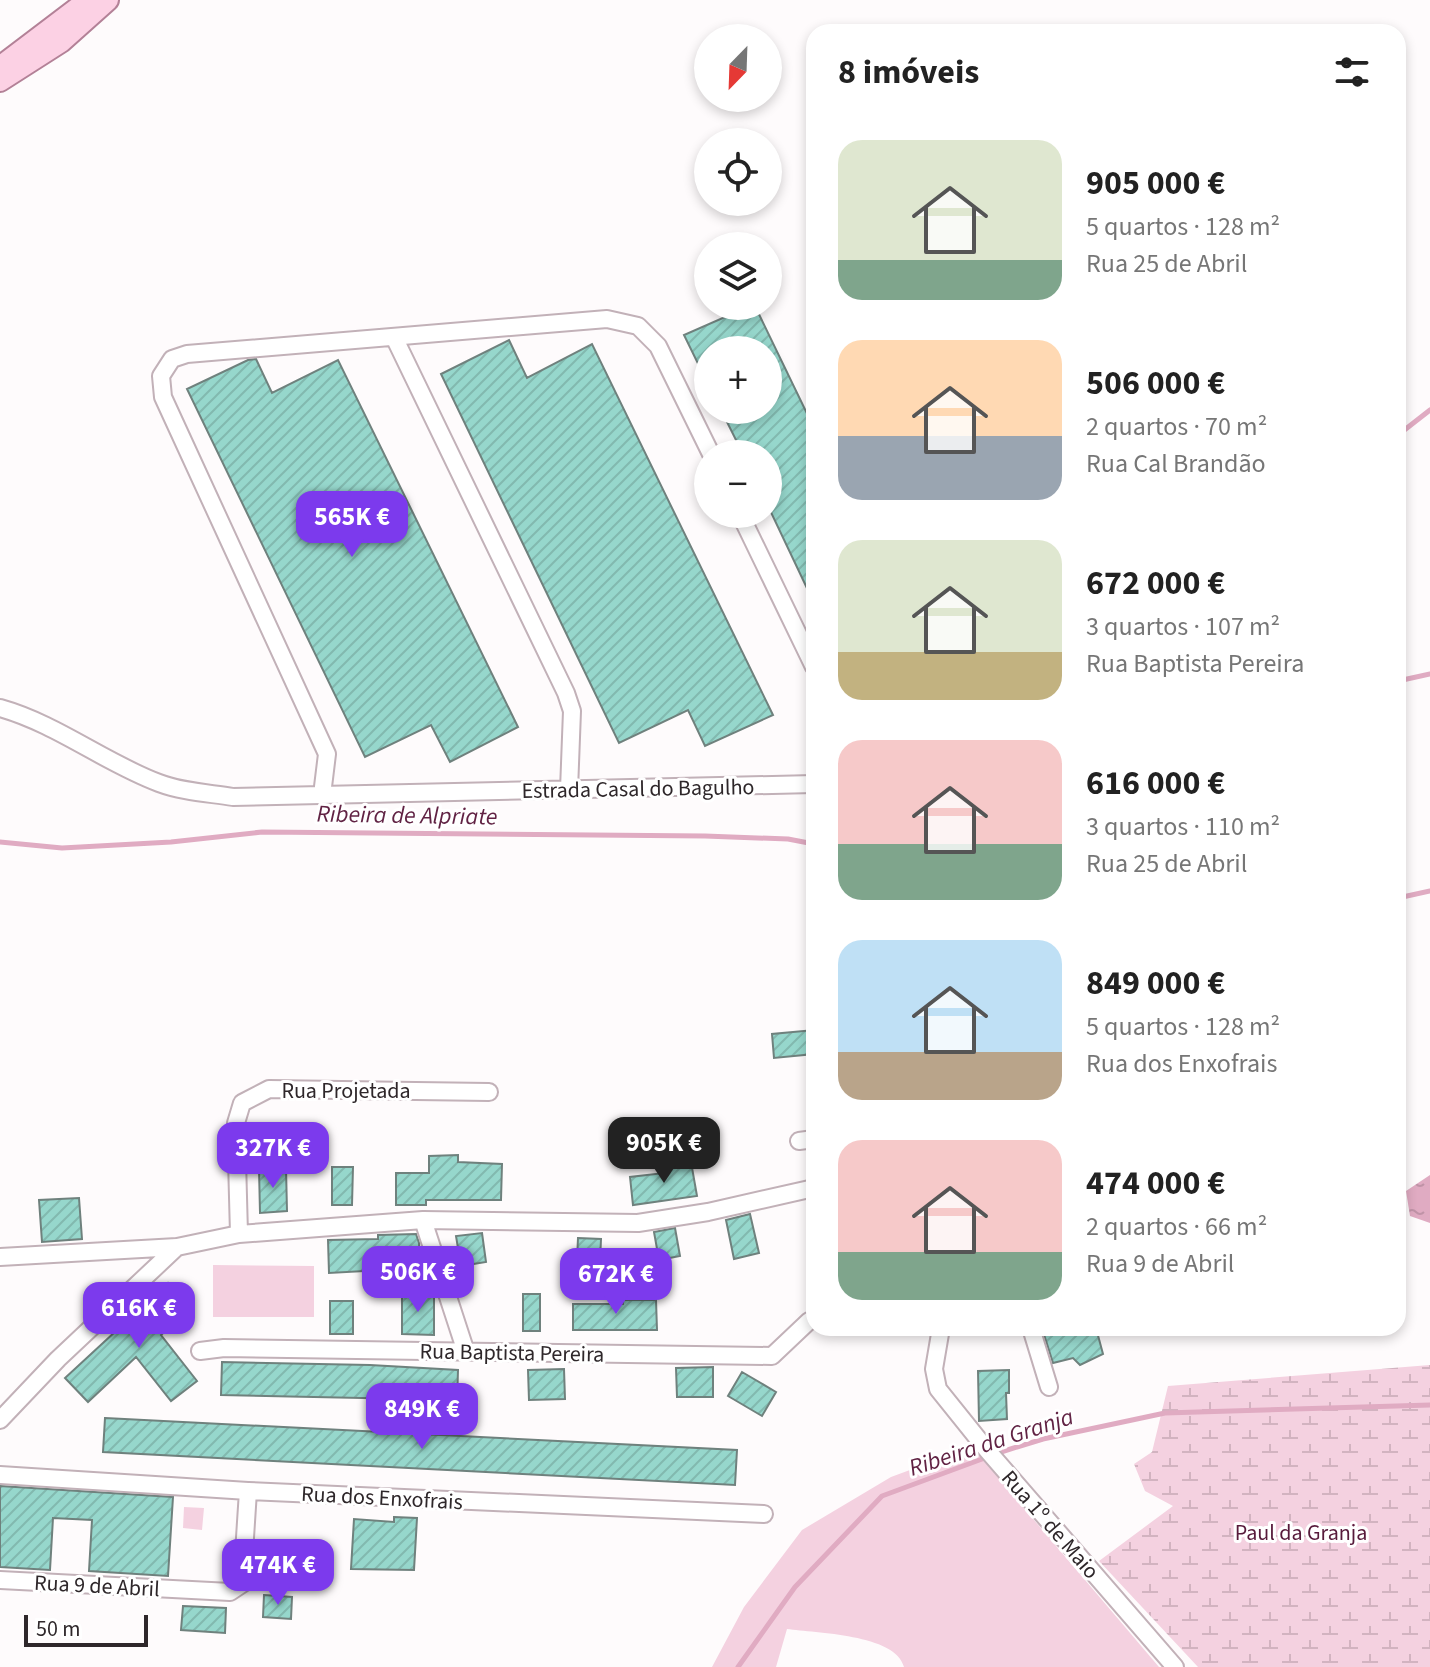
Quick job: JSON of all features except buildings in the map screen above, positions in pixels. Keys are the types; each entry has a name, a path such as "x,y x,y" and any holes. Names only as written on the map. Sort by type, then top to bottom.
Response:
{"main road":[{"path":"0,66 88,0"},
{"path":"0,81 61,42 108,0"}],"street":[{"path":"322,795 327,754 163,397 161,376 172,359 187,354 607,319 638,326 658,346 704,440"},
{"path":"394,337 566,693 572,711 569,790"},
{"path":"747,528 806,650"},
{"name":"Estrada Casal do Bagulho","path":"0,708 81,742 158,783 233,797 806,784"},
{"name":"Rua Projetada","path":"239,1234 236,1123 242,1103 269,1089 489,1092"},
{"path":"0,1257 177,1247 239,1234 423,1220 638,1223 708,1212 806,1190"},
{"path":"423,1220 466,1352"},
{"path":"0,1420 58,1359 177,1247"},
{"name":"Rua Baptista Pereira","path":"200,1351 224,1348 772,1356 806,1324"},
{"name":"Rua 1º de Maio","path":"940,1336 934,1369 938,1389 1175,1667"},
{"path":"1033,1336 1049,1387"},
{"name":"Rua dos Enxofrais","path":"0,1475 248,1491 764,1514"},
{"name":"Rua 9 de Abril","path":"0,1580 230,1592 242,1584 248,1491"}],"green space":[{"path":"213,1265 314,1266 314,1317 213,1317"},
{"name":"Paul da Granja","path":"1430,1365 1430,1667 1198,1667 1099,1561 1173,1506 1145,1491 1134,1464 1152,1452 1168,1386"},
{"path":"972,1447 1159,1667 904,1667 898,1656 871,1642 787,1629 776,1667 712,1667 744,1607 802,1530 891,1477"},
{"path":"184,1507 204,1508 202,1530 183,1528"}],"water":[{"path":"1430,1175 1430,1223 1410,1216 1406,1191"}],"waterway":[{"name":"Ribeira de Alpriate","path":"1406,429 1430,410"},
{"path":"1406,679 1430,674"},
{"name":"Ribeira de Alpriate","path":"0,842 62,848 171,842 262,832 705,836 806,842"},
{"path":"1406,896 1430,891"},
{"name":"Ribeira da Granja","path":"738,1667 795,1587 882,1496 1043,1439 1165,1413 1430,1405"}]}
